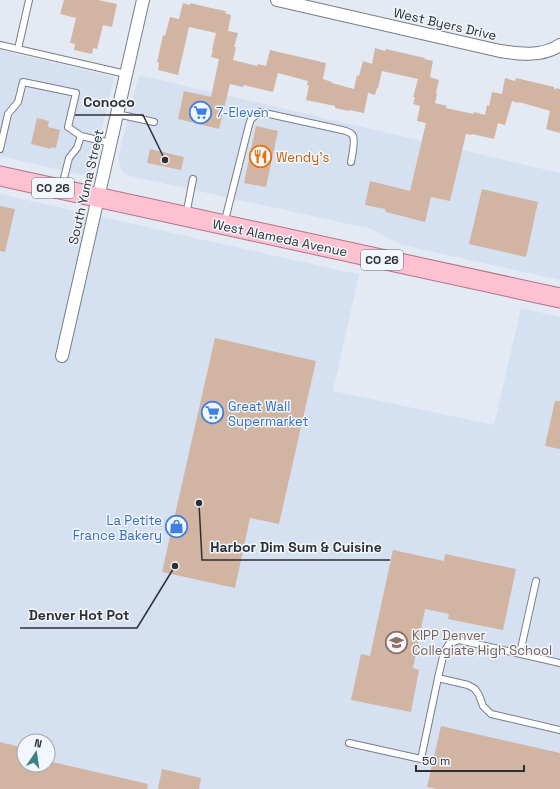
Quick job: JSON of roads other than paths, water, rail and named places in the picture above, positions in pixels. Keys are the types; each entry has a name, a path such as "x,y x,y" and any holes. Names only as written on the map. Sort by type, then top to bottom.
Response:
{"main road":[{"name":"West Alameda Avenue","path":"0,176 560,298"}],"street":[{"name":"South Yuma Street","path":"62,356 143,0"},
{"name":"West Byers Drive","path":"277,0 516,54 544,52 560,45"}],"lane":[{"path":"18,49 29,0"},
{"path":"0,45 126,74"},
{"path":"0,149 3,121 18,102 23,82 76,93 68,127 81,136 111,143"},
{"path":"224,225 249,125 251,119 260,112 349,132 353,136 354,140 351,162"},
{"path":"117,114 154,122"},
{"path":"61,190 69,158 77,148 81,136"},
{"path":"186,217 193,179"},
{"path":"520,653 536,582"},
{"path":"349,743 420,759 444,652 449,644 459,640 560,663"},
{"path":"438,678 468,685 475,689 483,706 491,714 560,730"}],"place":[{"name":"7-Eleven","path":"201,112"},
{"name":"Wendy's","path":"261,157"},
{"name":"Conoco","path":"165,160"},
{"name":"Great Wall Supermarket","path":"212,413"},
{"name":"Harbor Dim Sum & Cuisine","path":"199,503"},
{"name":"La Petite France Bakery","path":"177,527"},
{"name":"Denver Hot Pot","path":"175,566"},
{"name":"KIPP Denver Collegiate High School","path":"396,642"}]}
